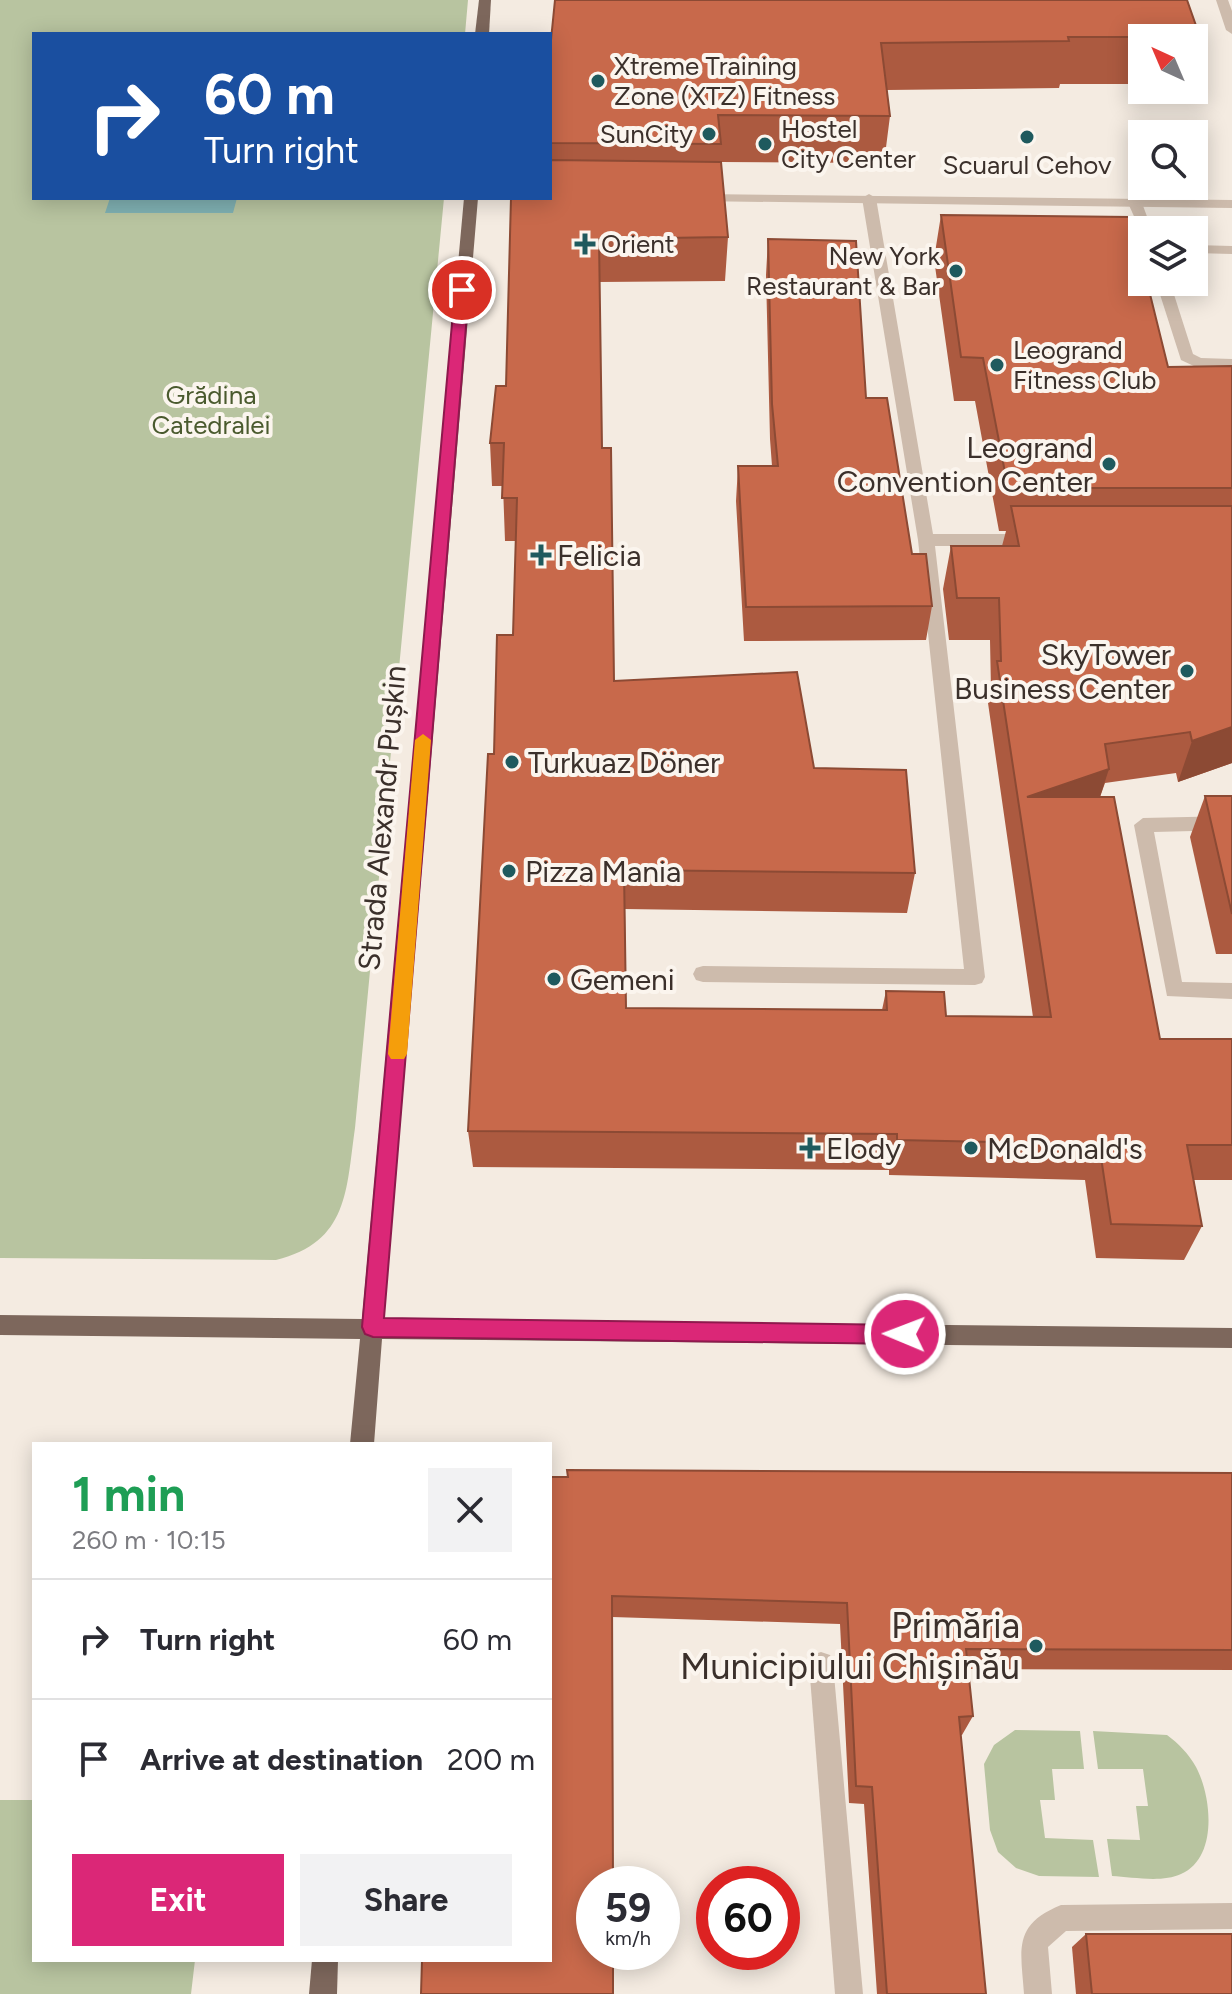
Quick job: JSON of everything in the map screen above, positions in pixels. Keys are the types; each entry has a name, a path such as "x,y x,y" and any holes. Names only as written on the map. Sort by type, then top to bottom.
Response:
{"main road":[{"path":"482,32 485,0"},
{"name":"Strada Alexandr Pușkin","path":"362,1442 471,200"},
{"path":"0,1325 1232,1338"},
{"path":"323,1994 325,1962"}],"street":[{"path":"1222,0 1232,30"},
{"path":"678,198 1232,204"},
{"path":"703,974 975,977 926,540 869,198"},
{"path":"1135,203 1140,216"},
{"path":"1208,249 1232,250"},
{"path":"1167,296 1186,357 1198,363 1232,364"},
{"path":"926,540 1048,540"},
{"path":"1232,823 1143,825 1174,990 1232,991"},
{"path":"821,1664 849,1994"},
{"path":"1038,1994 1034,1941 1061,1918 1232,1916"}],"green space":[{"name":"Grădina Catedralei","path":"0,0 468,0 465,32 32,32 32,200 444,200 355,1128 340,1210 331,1227 318,1240 300,1252 276,1260 0,1258"},
{"path":"1015,1730 1080,1731 1084,1769 1052,1769 1055,1800 1040,1800 1045,1838 1093,1840 1099,1877 1039,1876 1016,1868 998,1852 990,1830 984,1764 994,1745"},
{"path":"1093,1731 1167,1735 1190,1758 1206,1794 1208,1810 1206,1841 1193,1866 1181,1874 1165,1878 1112,1876 1107,1839 1140,1840 1136,1806 1148,1806 1143,1769 1098,1769"},
{"path":"0,1800 32,1800 32,1962 195,1962 191,1994 0,1994"}],"water":[{"path":"109,200 236,200 233,213 105,213"}],"building":[{"path":"555,0 1187,0 1195,24 1128,24 1128,37 1068,37 1069,41 881,43 890,116 718,115 721,144 552,143"},
{"path":"552,160 721,162 728,237 599,239 602,448 611,448 614,681 797,672 814,768 906,770 915,873 624,870 626,1008 887,1010 886,991 944,992 946,1016 1051,1017 997,661 1001,661 999,598 957,598 951,546 1019,546 1011,506 1232,506 1232,727 1192,741 1190,732 1105,744 1109,769 1027,797 1114,797 1160,1039 1232,1039 1232,1145 1187,1145 1202,1226 1111,1224 1099,1144 897,1140 897,1134 468,1131 488,754 494,754 497,635 513,635 517,498 502,498 504,443 490,443 496,386 506,386 511,200 552,200"},
{"path":"941,215 1128,217 1128,296 1150,296 1168,367 1232,366 1232,488 1008,488 983,358 961,357"},
{"path":"768,239 856,241 866,398 887,398 912,554 926,554 932,606 746,607 738,466 778,466 772,404"},
{"path":"1205,796 1232,796 1232,914"},
{"path":"567,1470 1232,1473 1232,1650 966,1649 973,1716 959,1717 986,1994 887,1994 872,1787 856,1786 847,1603 612,1596 613,1866 576,1866 576,1970 613,1970 613,1994 421,1994 422,1962 552,1962 552,1477 568,1477"},
{"path":"1086,1934 1232,1934 1232,1994 1092,1994"}],"slow traffic":[{"path":"397,1054 423,740"}],"place":[{"name":"Xtreme Training Zone (XTZ) Fitness","path":"598,81"},
{"name":"SunCity","path":"709,134"},
{"name":"Scuarul Cehov","path":"1027,137"},
{"name":"Hostel City Center","path":"765,144"},
{"name":"Orient","path":"585,244"},
{"name":"New York Restaurant & Bar","path":"956,271"},
{"name":"Leogrand Fitness Club","path":"997,365"},
{"name":"Leogrand Convention Center","path":"1109,464"},
{"name":"Felicia","path":"541,555"},
{"name":"SkyTower Business Center","path":"1187,671"},
{"name":"Turkuaz Döner","path":"512,762"},
{"name":"Pizza Mania","path":"509,871"},
{"name":"Gemeni","path":"554,979"},
{"name":"Elody","path":"810,1148"},
{"name":"McDonald's","path":"971,1148"},
{"name":"Primăria Municipiului Chișinău","path":"1036,1646"}],"route":[{"path":"462,290 373,1327 905,1334"}]}
